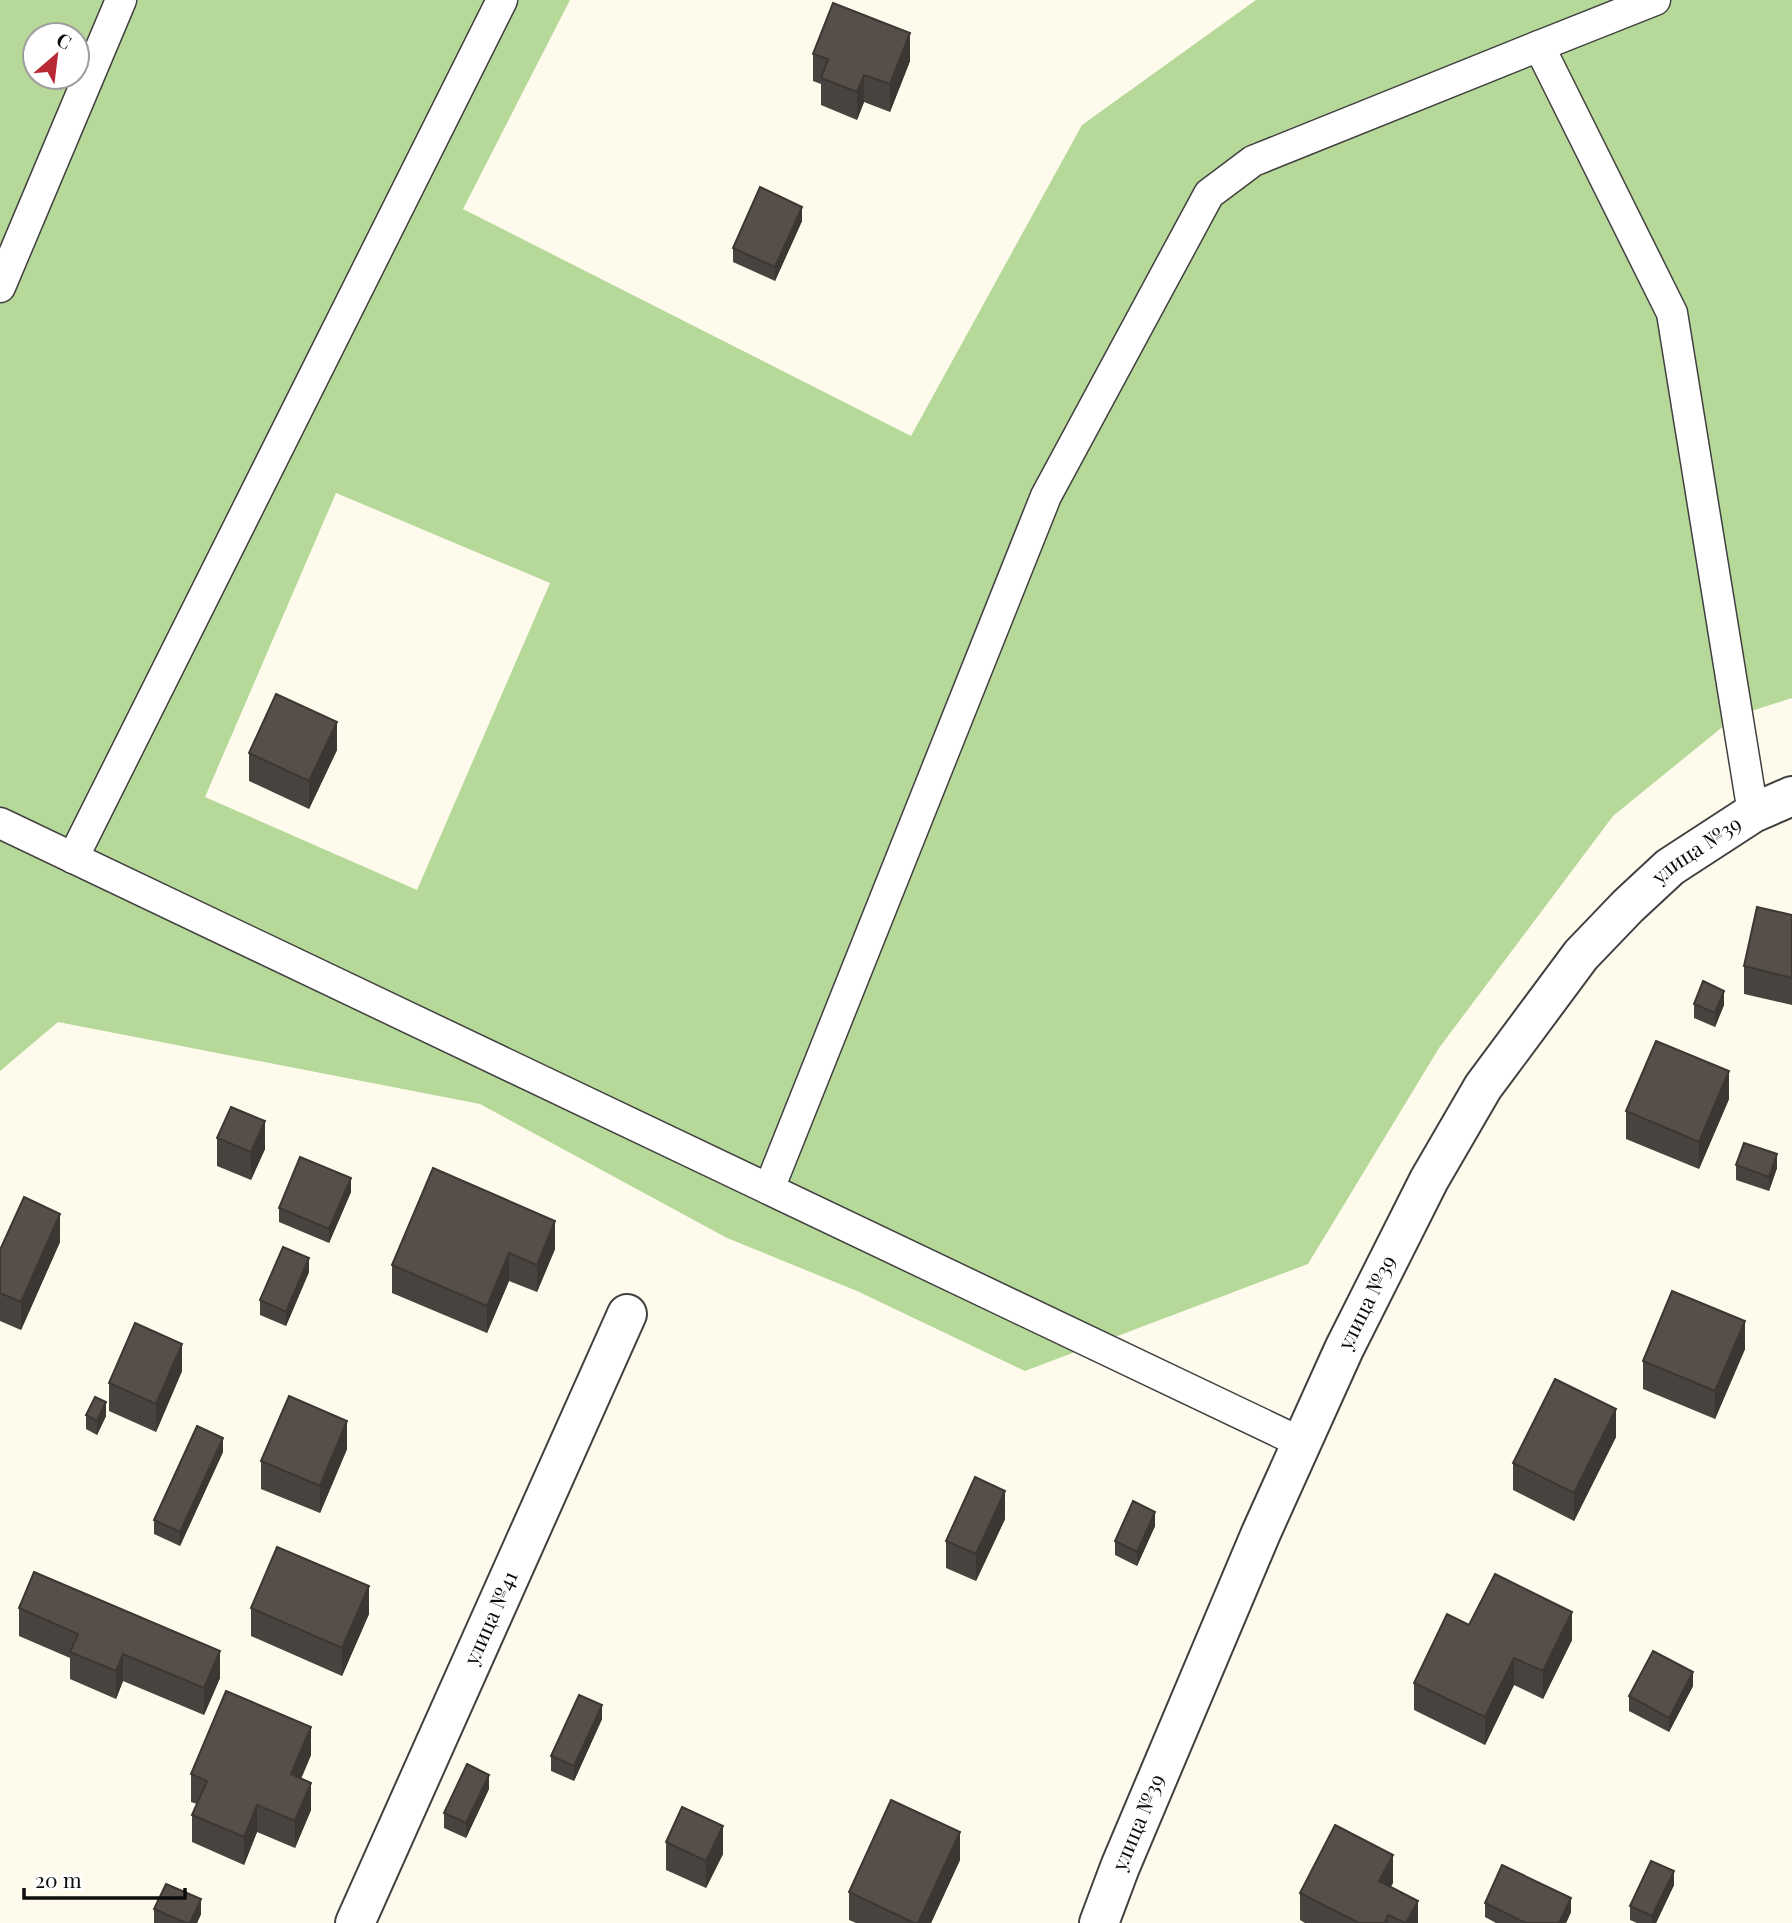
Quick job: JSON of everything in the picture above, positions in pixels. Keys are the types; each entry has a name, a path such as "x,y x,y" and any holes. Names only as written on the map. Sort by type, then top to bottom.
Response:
{"street":[{"name":"улица №39","path":"1099,1923 1255,1546 1344,1349 1429,1180 1483,1087 1581,955 1628,906 1670,867 1754,813 1792,796"},
{"name":"улица №41","path":"355,1923 627,1314"}],"lane":[{"path":"0,287 121,0"},
{"path":"73,858 502,0"},
{"path":"769,1189 1046,496 1209,194 1253,161 1655,0"},
{"path":"1539,46 1672,313 1754,813"},
{"path":"0,823 1302,1443"}],"green space":[{"path":"0,0 570,0 463,209 911,436 1082,125 1256,0 1792,0 1792,698 1736,716 1613,816 1439,1048 1308,1264 1025,1371 857,1291 727,1238 480,1104 58,1022 0,1071","holes":["336,493 550,583 417,890 205,797"]}],"building":[{"path":"833,3 910,33 890,84 864,75 857,92 821,78 828,59 813,54"},
{"path":"760,187 802,207 775,267 733,248"},
{"path":"276,694 337,722 309,781 249,753"},
{"path":"1757,907 1792,915 1792,978 1744,966"},
{"path":"1703,981 1724,991 1715,1013 1694,1004"},
{"path":"1656,1041 1729,1071 1699,1142 1626,1111"},
{"path":"231,1107 265,1121 251,1152 217,1138"},
{"path":"1744,1143 1777,1154 1769,1177 1736,1165"},
{"path":"300,1157 351,1178 329,1229 279,1208"},
{"path":"433,1168 555,1221 537,1265 509,1253 487,1306 392,1265"},
{"path":"24,1197 60,1214 21,1302 0,1293 0,1250"},
{"path":"283,1247 309,1258 286,1312 260,1300"},
{"path":"1672,1291 1745,1321 1715,1391 1643,1361"},
{"path":"135,1323 182,1344 156,1404 109,1383"},
{"path":"1555,1379 1616,1409 1574,1493 1513,1463"},
{"path":"289,1396 347,1421 320,1486 261,1461"},
{"path":"95,1397 106,1402 97,1421 86,1415"},
{"path":"197,1426 223,1438 180,1532 154,1520"},
{"path":"975,1477 1005,1491 976,1554 946,1541"},
{"path":"1133,1501 1155,1512 1137,1552 1115,1541"},
{"path":"277,1547 369,1586 342,1648 251,1608"},
{"path":"34,1572 220,1651 204,1688 123,1654 116,1671 70,1652 78,1634 19,1608"},
{"path":"1495,1574 1572,1612 1543,1671 1514,1658 1485,1717 1414,1683 1447,1614 1469,1625"},
{"path":"1653,1651 1693,1672 1669,1718 1629,1696"},
{"path":"226,1691 311,1727 291,1774 311,1783 295,1821 257,1805 244,1837 192,1815 207,1781 191,1774"},
{"path":"579,1695 602,1705 574,1766 551,1756"},
{"path":"467,1764 489,1775 466,1823 444,1813"},
{"path":"891,1800 960,1832 918,1923 849,1892"},
{"path":"682,1807 723,1826 706,1861 666,1842"},
{"path":"1335,1825 1393,1855 1379,1881 1418,1901 1406,1923 1388,1915 1385,1923 1359,1923 1300,1893"},
{"path":"1651,1861 1674,1871 1652,1916 1630,1906"},
{"path":"1502,1865 1571,1898 1559,1923 1526,1923 1485,1903"},
{"path":"166,1884 201,1899 190,1923 154,1909"}]}
